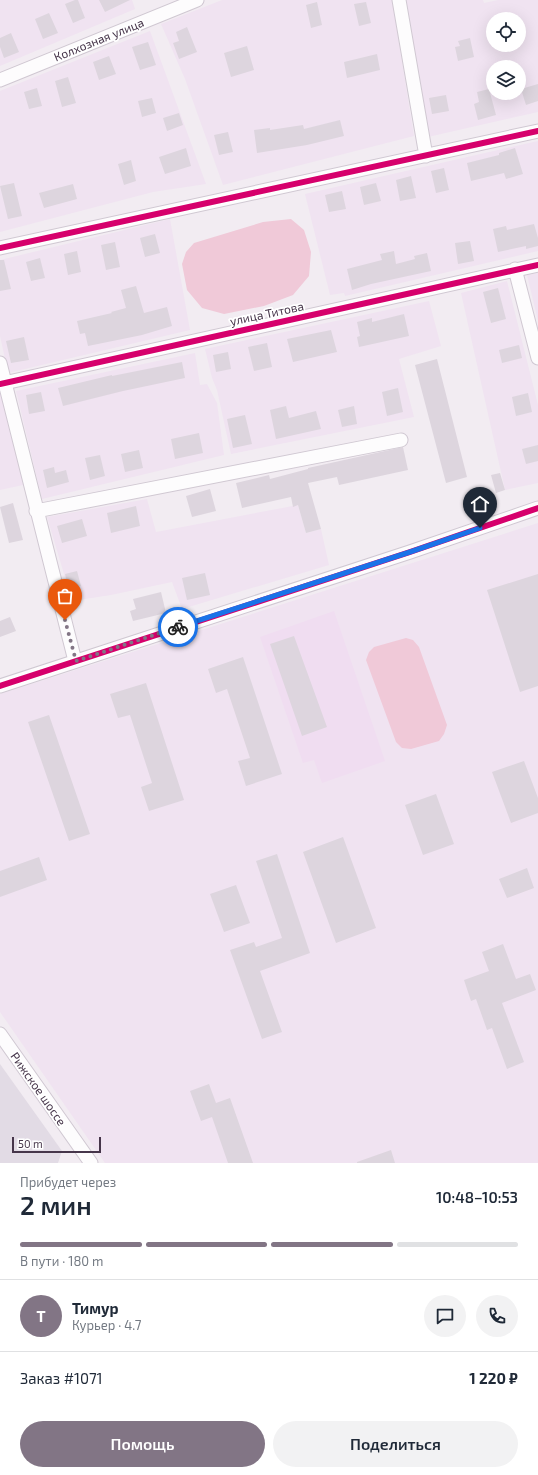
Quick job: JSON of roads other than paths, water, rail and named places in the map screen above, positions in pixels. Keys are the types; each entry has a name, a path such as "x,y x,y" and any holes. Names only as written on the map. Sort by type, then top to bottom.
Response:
{"street":[{"name":"Колхозная улица","path":"0,80 198,0"},
{"path":"399,0 426,156"},
{"path":"0,248 538,131"},
{"name":"улица Титова","path":"3,383 538,265"},
{"path":"515,269 538,358"},
{"path":"0,364 3,383 76,661"},
{"path":"36,510 401,440"},
{"path":"0,686 410,552 538,508"},
{"name":"Рижское шоссе","path":"0,1034 91,1163"}]}
